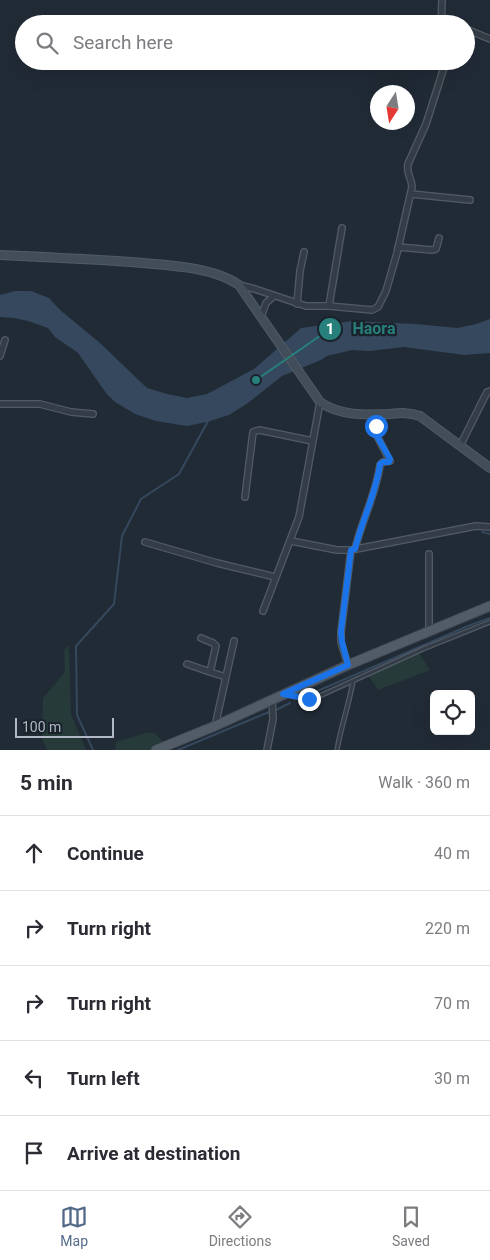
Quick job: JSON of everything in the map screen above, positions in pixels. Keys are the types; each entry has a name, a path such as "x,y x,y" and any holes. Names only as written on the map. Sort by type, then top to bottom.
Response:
{"main road":[{"path":"156,750 215,726 348,665 490,606"}],"street":[{"path":"441,15 442,0"},
{"path":"475,33 490,39"},
{"path":"239,286 255,288 311,307 329,306 372,310 378,308 386,290 411,194 412,184 407,171 408,164 426,124 443,70"},
{"path":"411,194 470,200"},
{"path":"329,306 342,228"},
{"path":"398,247 432,250 436,249 439,238"},
{"path":"298,304 300,271 304,252"},
{"path":"0,255 71,258 177,267 224,277 239,286 320,402 346,413 414,414 420,416 490,468"},
{"path":"263,320 266,303 274,296"},
{"path":"0,356 4,340"},
{"path":"460,446 487,392 490,391"},
{"path":"263,611 299,517 320,402"},
{"path":"0,404 40,404 71,412 93,414"},
{"path":"348,665 341,632 353,549 379,476 380,464 390,461 377,436 376,414"},
{"path":"245,497 253,432 259,430 313,441"},
{"path":"291,541 337,550 353,549 476,526 490,528"},
{"path":"145,542 217,563 275,577"},
{"path":"429,554 429,632"},
{"path":"202,638 213,642 216,646 210,672"},
{"path":"215,726 234,641"},
{"path":"187,664 226,677"},
{"path":"267,750 273,719 272,700"}],"lane":[{"path":"283,694 301,698 313,698 424,648 490,622"},
{"path":"337,750 341,725 349,705 352,681"}],"green space":[{"path":"69,645 71,714 86,750 47,750 42,738 43,698 65,672 64,650"},
{"path":"419,653 430,670 378,690 368,675"},
{"path":"146,733 155,733 165,744 150,750 115,750 116,742"}],"water":[{"path":"15,291 31,291 49,298 147,388 187,398 207,394 254,369 301,328 352,321 458,328 490,319 490,353 464,355 404,347 369,351 352,350 327,356 282,376 248,403 229,415 187,426 156,421 135,414 115,402 106,393 78,353 55,337 48,328 28,321 0,317 0,295"}],"waterway":[{"path":"93,750 77,715 76,646 114,604 122,536 141,499 179,474 208,421"},
{"path":"482,532 490,534"},
{"path":"313,693 490,618"},
{"path":"276,710 290,703"},
{"path":"178,750 269,712"}],"place":[{"name":"Haora","path":"256,380"}],"route":[{"path":"309,699 283,694 348,665 341,632 351,550 355,549 359,531 379,476 380,464 381,462 390,461 377,436 376,426"}]}
